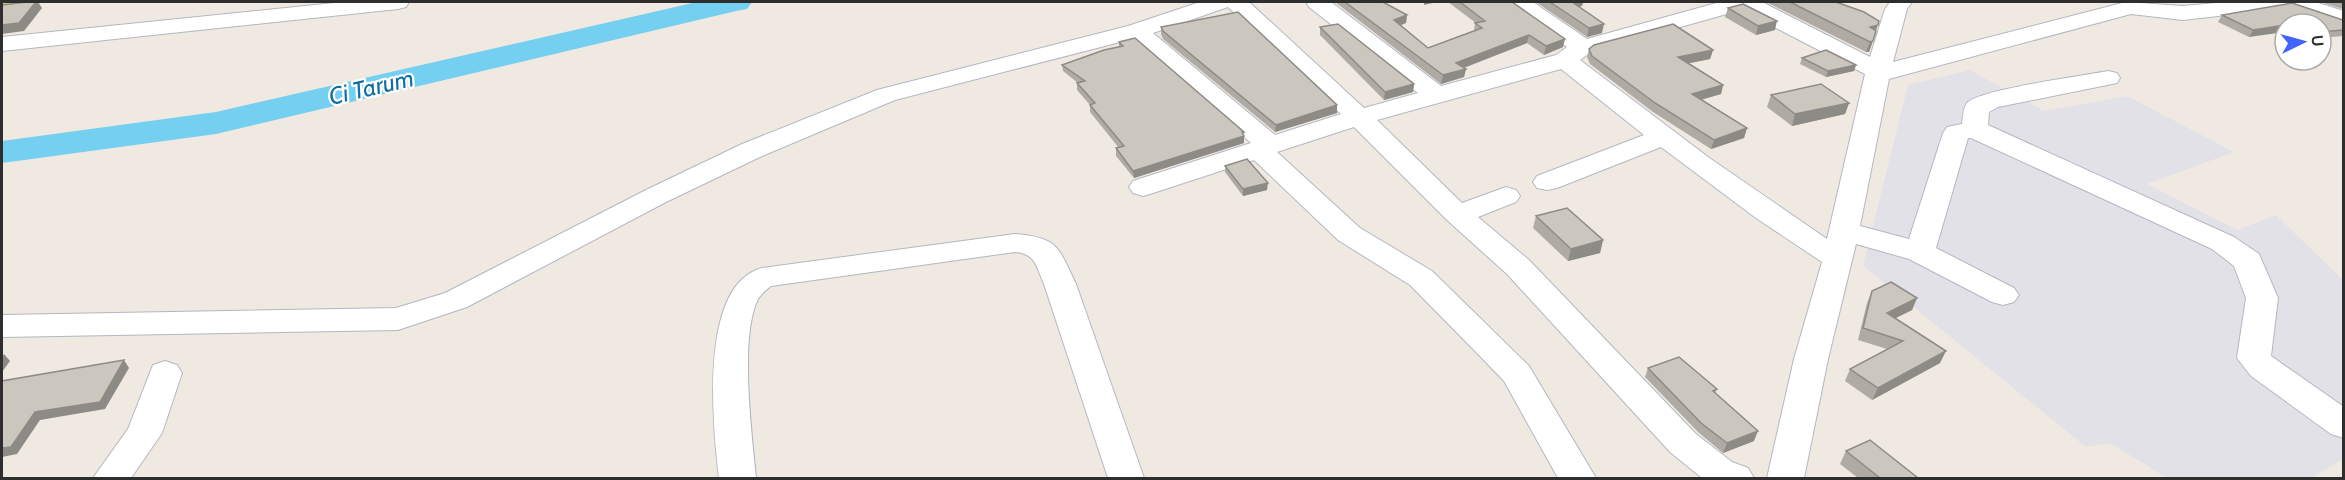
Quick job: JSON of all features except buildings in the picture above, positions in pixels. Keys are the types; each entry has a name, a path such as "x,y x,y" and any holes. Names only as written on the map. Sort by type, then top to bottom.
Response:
{"main road":[{"path":"2,5 25,2"}],"street":[{"path":"2,44 398,2"},
{"path":"2,326 398,319 456,300 720,165 886,95 1136,30 1221,2"},
{"path":"1236,2 1359,117 1458,215 1518,267 1658,417 1698,456 1719,472 1735,478"},
{"path":"1317,2 1438,96"},
{"path":"1519,2 1662,136 1771,215 1840,244 1920,252 2003,295"},
{"path":"1143,187 1359,117 1438,96 1745,3 1877,73 1982,48 2045,28 2131,7 2183,13 2288,2 2322,10 2343,19"},
{"path":"1785,478 1811,359 1840,244 1888,14"},
{"path":"1136,30 1264,147 1349,234 1421,278 1485,341 1516,374 1577,478"},
{"path":"1974,129 1977,108 1990,101 2108,78"},
{"path":"1920,252 1956,133 1974,129 2223,243 2248,261 2262,298 2254,358 2263,368 2343,425"},
{"path":"1547,182 1639,148 1662,136"},
{"path":"1458,215 1506,196"},
{"path":"736,478 732,387 734,330 741,301 750,288 762,278 1015,243 1036,245 1046,254 1060,284 1126,478"},
{"path":"111,478 144,433 165,373"}],"shaded area":[{"path":"1970,70 2044,111 2127,96 2234,152 2147,184 2237,230 2276,215 2343,280 2343,459 2311,478 2167,478 2110,443 2086,447 1863,266 1908,85"}],"waterway":[{"name":"Ci Tarum","path":"2,152 216,123 736,2"}]}
